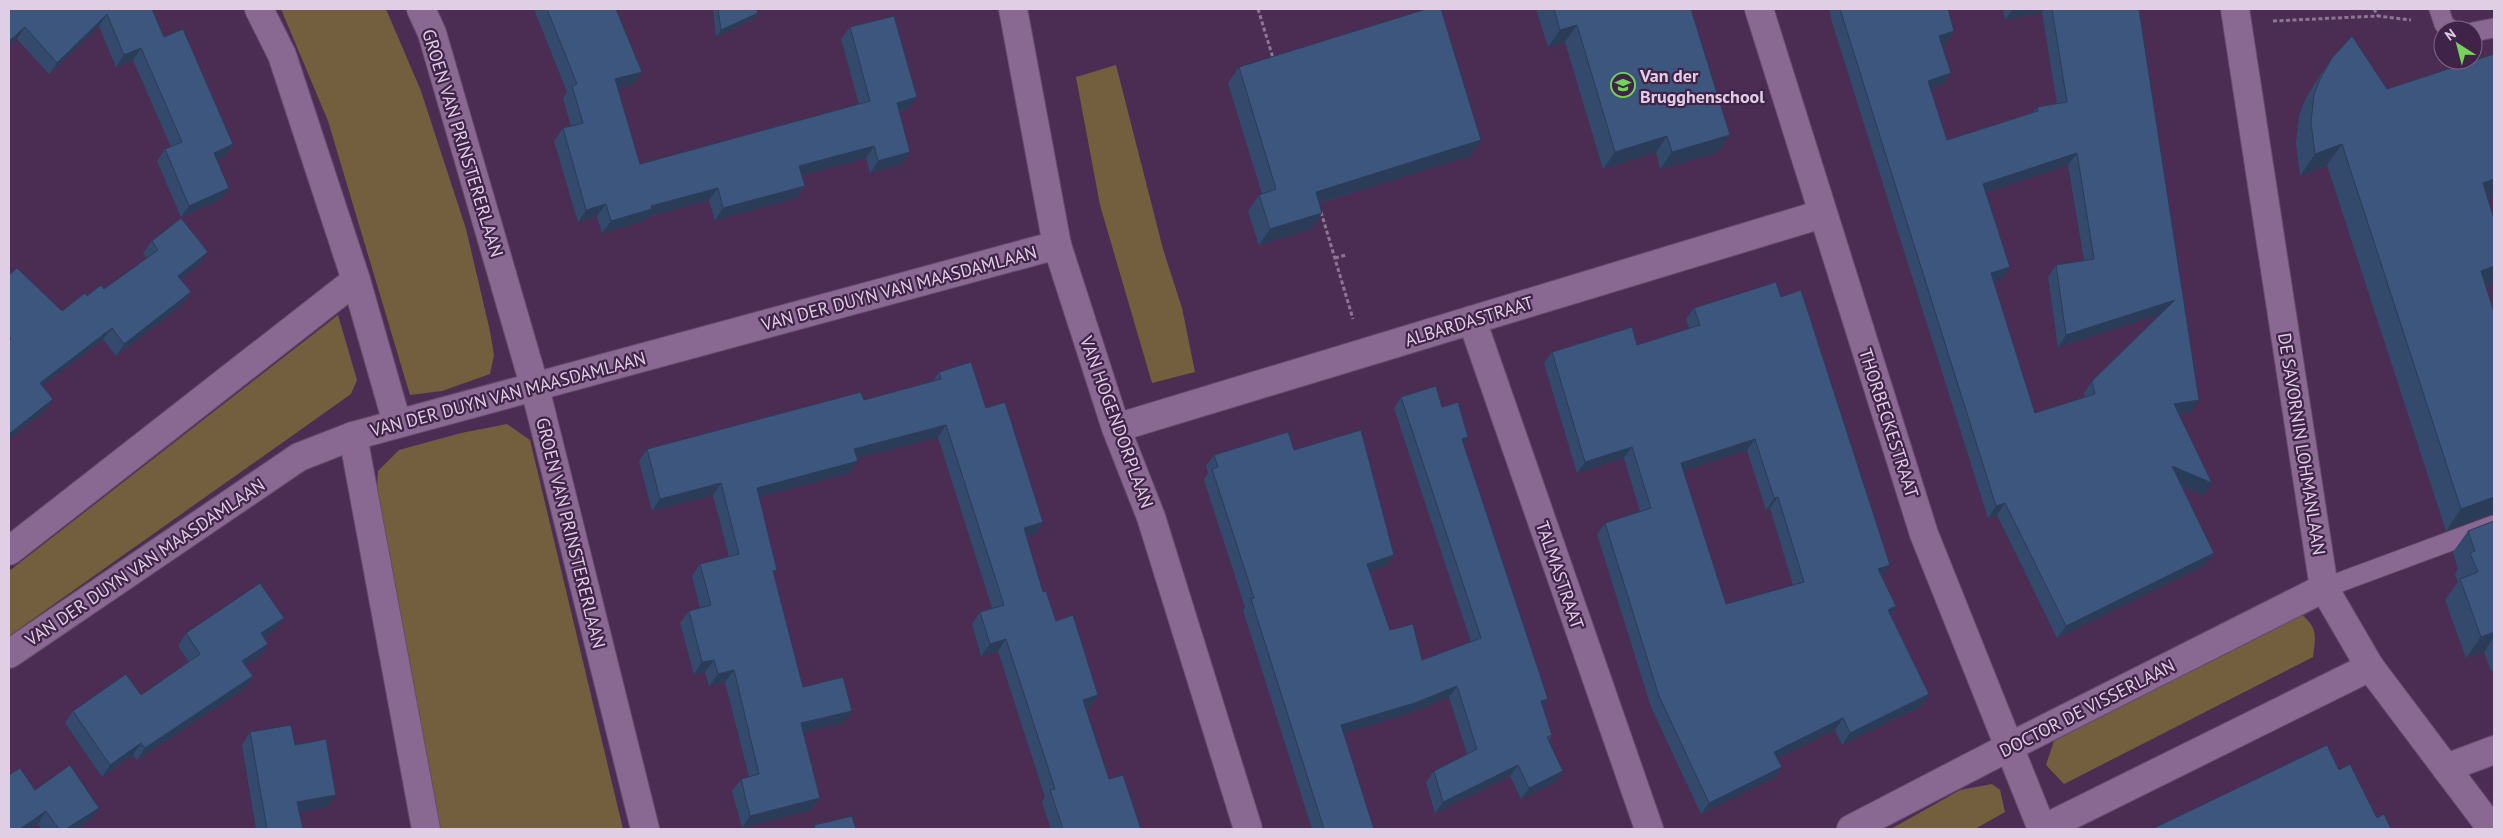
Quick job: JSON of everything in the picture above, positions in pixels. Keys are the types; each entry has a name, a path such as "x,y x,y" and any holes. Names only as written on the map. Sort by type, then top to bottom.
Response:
{"street":[{"path":"259,9 282,55 356,280 397,423"},
{"name":"GROEN VAN PRINSTERERLAAN","path":"421,9 435,42 535,388 645,829"},
{"name":"VAN HOGENDORPLAAN","path":"1013,9 1057,245 1116,428 1151,517 1248,829"},
{"name":"THORBECKESTRAAT","path":"1759,9 1924,534 2043,829"},
{"name":"DE SAVORNIN LOHMANLAAN","path":"2236,16 2324,588 2370,667 2492,829"},
{"name":"ALBARDASTRAAT","path":"1116,428 1822,214"},
{"name":"VAN DER DUYN VAN MAASDAMLAAN","path":"9,654 299,458 354,436 1057,245"},
{"path":"9,551 356,280"},
{"name":"TALMASTRAAT","path":"1472,320 1649,829"},
{"path":"354,436 426,829"},
{"name":"DOCTOR DE VISSERLAAN","path":"1851,829 2324,588"},
{"path":"2043,829 2370,667"},
{"path":"2446,768 2494,750"}],"lane":[{"path":"2324,588 2494,525"}],"path":[{"path":"1258,9 1275,64"},
{"path":"2374,9 2378,16"},
{"path":"2236,16 2378,16 2433,20"},
{"path":"1318,203 1364,353"},
{"path":"1335,258 1346,255"}],"shaded area":[{"path":"281,9 386,9 421,91 466,229 494,355 490,374 442,391 410,395 328,121"},
{"path":"1116,65 1163,249 1182,308 1195,372 1152,383 1100,205 1076,77"},
{"path":"338,315 357,380 351,394 9,636 9,571"},
{"path":"507,424 530,440 623,829 439,829 377,488 378,471 399,450 461,433"},
{"path":"2299,612 2313,627 2315,643 2313,657 2064,784 2046,765 2054,741"},
{"path":"1992,784 2000,790 2005,812 1975,829 1891,829 1960,790"}],"building":[{"path":"9,9 152,9 164,37 183,29 233,144 214,153 229,188 189,206 165,149 182,142 141,48 124,55 107,14 57,63 25,27 9,41"},
{"path":"547,9 616,9 642,72 615,79 640,164 870,101 850,27 894,16 917,97 897,103 910,152 878,161 874,146 799,166 805,186 723,208 718,188 651,206 652,209 611,221 606,204 586,210 563,128 583,123 572,86 577,84"},
{"path":"718,9 757,9 758,13 721,30"},
{"path":"1426,9 1441,9 1481,140 1316,192 1322,213 1270,229 1259,195 1276,189 1239,67"},
{"path":"1554,9 1691,9 1730,135 1672,152 1667,136 1615,152 1577,25 1560,30"},
{"path":"1840,9 1948,9 1954,31 1939,36 1951,73 1928,81 1947,140 2038,111 2037,107 2067,102 2052,9 2139,9 2199,400 2174,404 2212,483 2172,466 2214,553 2066,626 2005,503 1996,506","holes":["2077,153 2094,259 2056,265 2066,335 2175,300 2092,381 2095,394 2035,413 1991,273 2010,267 1983,184"]},
{"path":"2352,36 2387,89 2445,70 2483,70 2483,58 2494,54 2494,179 2483,183 2494,219 2494,266 2481,271 2494,312 2494,497 2461,509 2342,144 2315,154 2311,122 2314,95 2320,79 2332,58"},
{"path":"181,218 208,252 178,276 191,292 124,344 112,328 40,383 53,399 9,434 9,340 11,339 9,336 9,275 17,268 62,311 85,293 87,296 101,285 104,289 158,250 152,241"},
{"path":"1776,282 1781,297 1801,290 1890,565 1878,569 1896,606 1888,610 1929,694 1850,733 1843,718 1774,752 1782,767 1709,803 1659,696 1605,523 1651,508 1632,447 1585,462 1552,352 1632,327 1637,345 1700,325 1694,308","holes":["1755,439 1774,498 1778,497 1804,582 1726,604 1681,463"]},
{"path":"971,362 986,408 1005,402 1043,522 1024,528 1043,592 1046,591 1056,621 1073,615 1098,695 1083,700 1109,779 1123,775 1141,829 1063,829 1050,790 1055,789 1006,639 990,644 980,612 1004,605 946,425 854,449 858,461 757,488 777,570 773,571 803,687 843,677 852,711 801,723 820,798 750,816 741,779 759,774 734,670 718,674 714,660 702,662 689,611 711,605 700,564 739,554 721,483 660,499 647,449 861,392 864,400 941,379 939,372"},
{"path":"1436,386 1442,407 1458,402 1468,437 1462,439 1548,699 1541,701 1552,735 1547,737 1563,771 1529,788 1518,765 1443,802 1434,771 1477,749 1457,686 1415,703 1341,725 1374,829 1324,829 1251,599 1254,598 1212,469 1218,467 1214,455 1288,432 1294,450 1361,430 1394,555 1367,564 1390,630 1413,624 1422,660 1481,638 1401,397"},
{"path":"2494,521 2494,632 2481,637 2460,579 2478,572 2470,553 2475,551 2468,531"},
{"path":"260,583 284,618 261,633 268,644 242,661 253,676 145,748 141,743 110,765 73,711 126,674 141,695 200,654 186,633"},
{"path":"291,725 295,745 326,739 336,795 297,802 303,829 267,829 250,732"},
{"path":"2327,745 2339,770 2350,764 2377,818 2384,814 2391,829 2152,829"},
{"path":"70,765 99,808 66,829 59,829 46,811 20,829 9,829 9,775 20,768 35,790"},
{"path":"852,816 856,829 815,829 814,825"}],"place":[{"name":"Van der Brugghenschool","path":"1623,85"}]}
